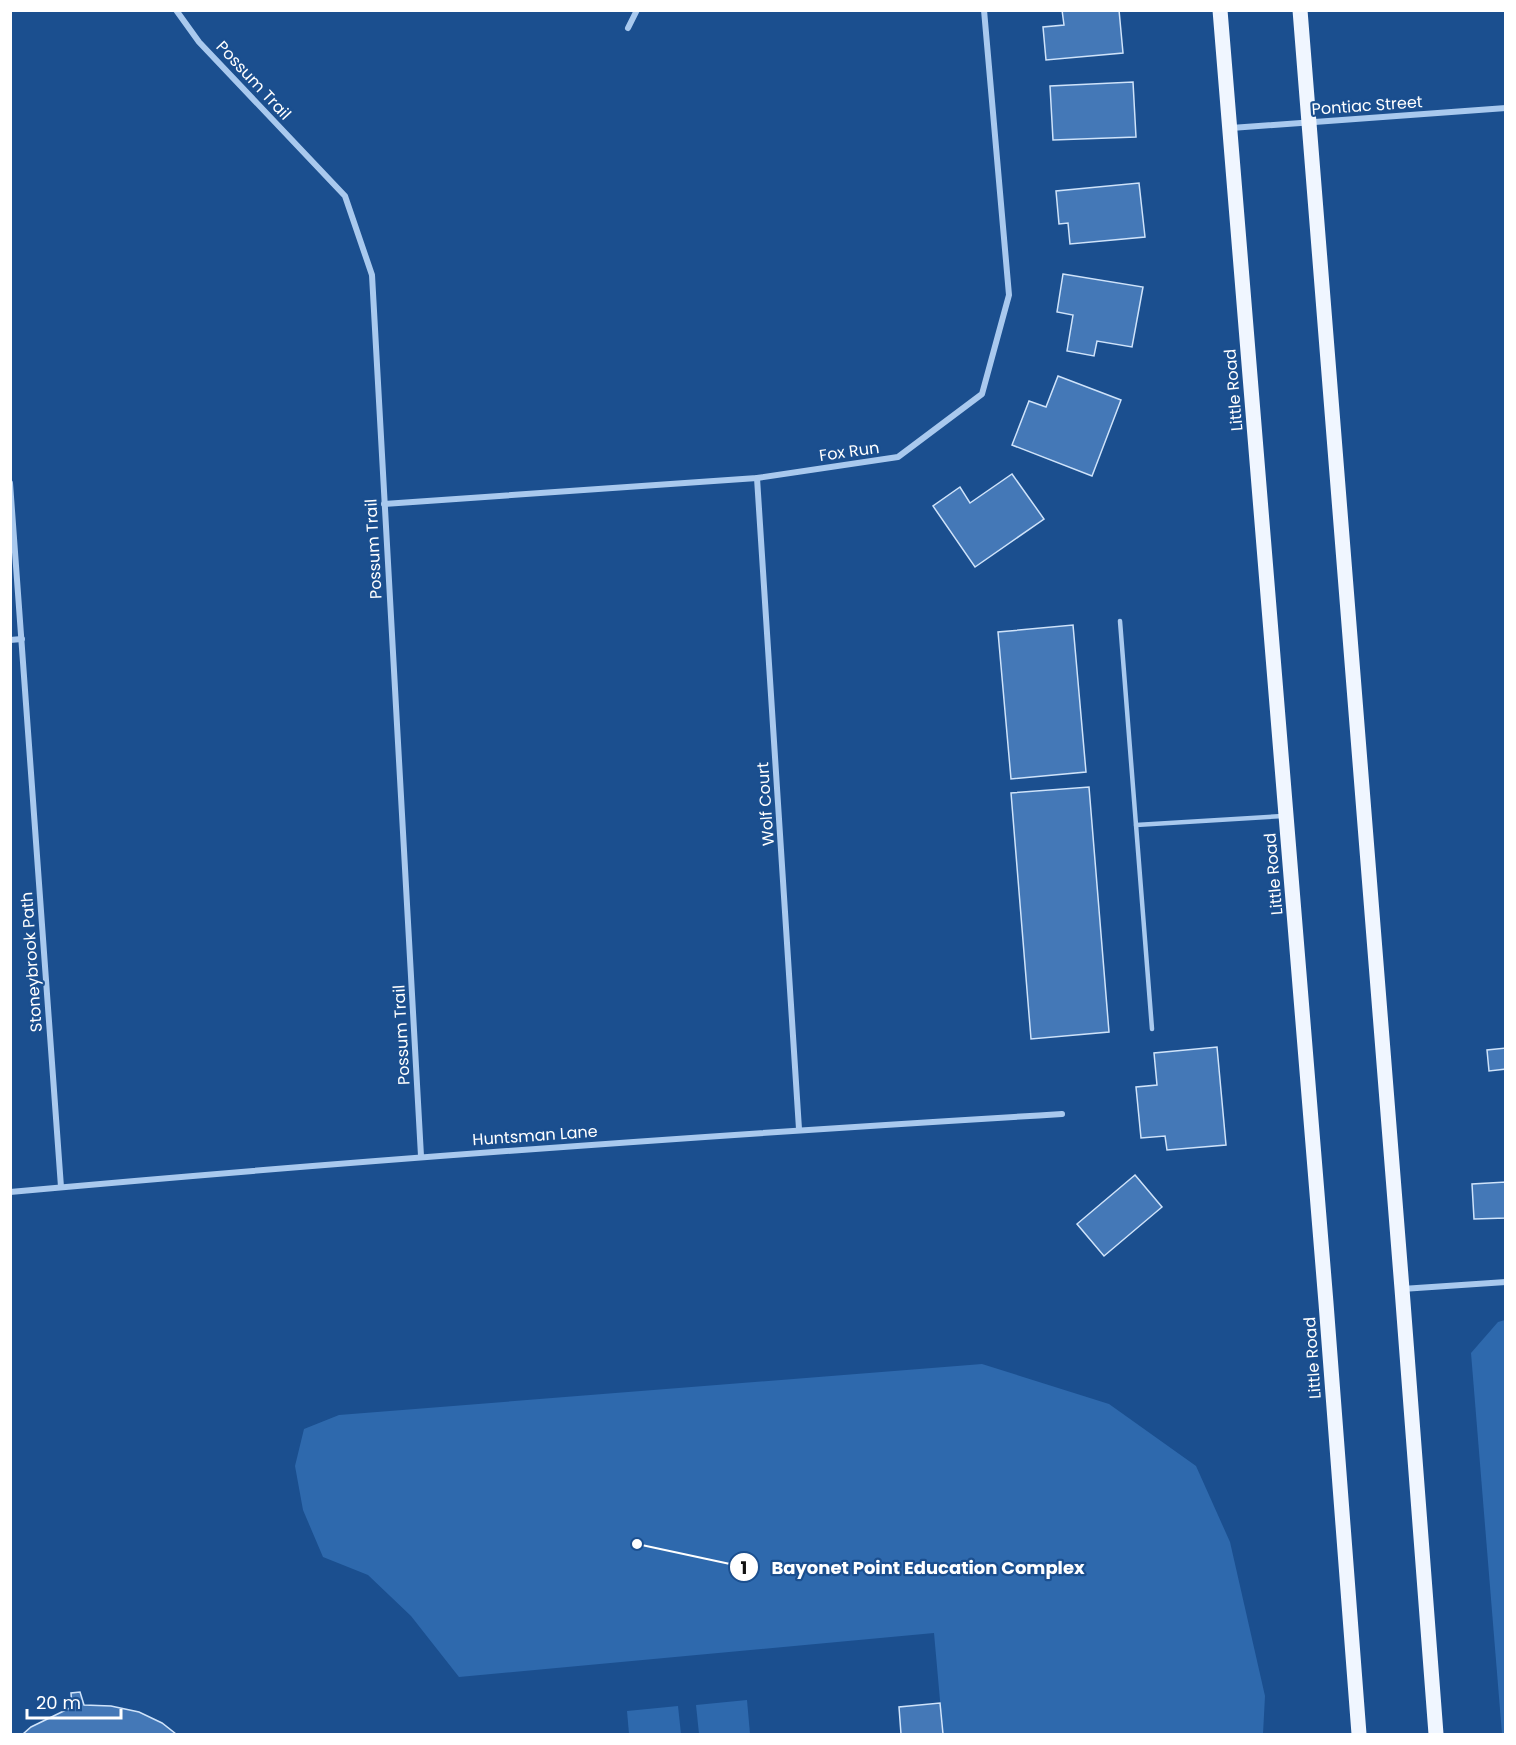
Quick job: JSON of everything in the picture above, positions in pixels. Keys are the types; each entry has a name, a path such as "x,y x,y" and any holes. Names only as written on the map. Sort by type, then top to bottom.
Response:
{"main road":[{"name":"Little Road","path":"1220,10 1359,1734"},
{"path":"1300,10 1436,1734"}],"street":[{"name":"Possum Trail","path":"176,10 199,42 345,196 372,275 421,1156"},
{"path":"628,28 637,10"},
{"name":"Fox Run","path":"384,504 757,478 898,457 982,394 1009,295 984,10"},
{"name":"Pontiac Street","path":"1230,128 1506,108"},
{"name":"Wolf Court","path":"757,478 800,1129"},
{"name":"Stoneybrook Path","path":"10,483 61,1187"},
{"path":"10,640 22,639"},
{"name":"Huntsman Lane","path":"10,1192 421,1156 800,1129 1062,1114"},
{"path":"1402,1289 1506,1282"}],"lane":[{"path":"1120,621 1152,1029"},
{"path":"1136,825 1286,815"}],"shaded area":[{"path":"1505,1320 1506,1734 1502,1734 1471,1353 1498,1322"},
{"path":"982,1364 1109,1404 1196,1466 1230,1542 1265,1696 1263,1734 943,1734 934,1633 459,1677 411,1616 368,1575 323,1557 303,1510 295,1466 304,1429 339,1415"},
{"path":"747,1700 750,1734 699,1734 696,1705"},
{"path":"678,1706 681,1734 629,1734 627,1711"}],"building":[{"path":"1062,10 1119,10 1123,53 1046,60 1043,27 1064,25"},
{"path":"1133,82 1136,137 1053,140 1050,86"},
{"path":"1139,183 1145,237 1070,244 1068,223 1059,224 1056,191"},
{"path":"1063,274 1143,287 1132,347 1097,341 1094,356 1067,351 1073,315 1057,312"},
{"path":"1058,376 1121,400 1092,476 1012,445 1029,401 1046,407"},
{"path":"1012,474 1044,519 975,567 933,506 960,487 970,503"},
{"path":"1073,625 1086,772 1011,779 998,632"},
{"path":"1089,787 1109,1032 1031,1039 1011,793"},
{"path":"1217,1047 1226,1145 1167,1150 1165,1136 1141,1138 1136,1087 1157,1085 1154,1053"},
{"path":"1506,1048 1506,1069 1489,1071 1487,1050"},
{"path":"1135,1175 1162,1207 1104,1256 1077,1224"},
{"path":"1506,1182 1506,1218 1474,1219 1472,1184"},
{"path":"80,1692 84,1705 111,1706 139,1712 162,1723 176,1734 23,1734 31,1727 72,1707 71,1693"},
{"path":"940,1703 943,1734 901,1734 899,1707"}],"place":[{"name":"Bayonet Point Education Complex","path":"637,1544"}]}
